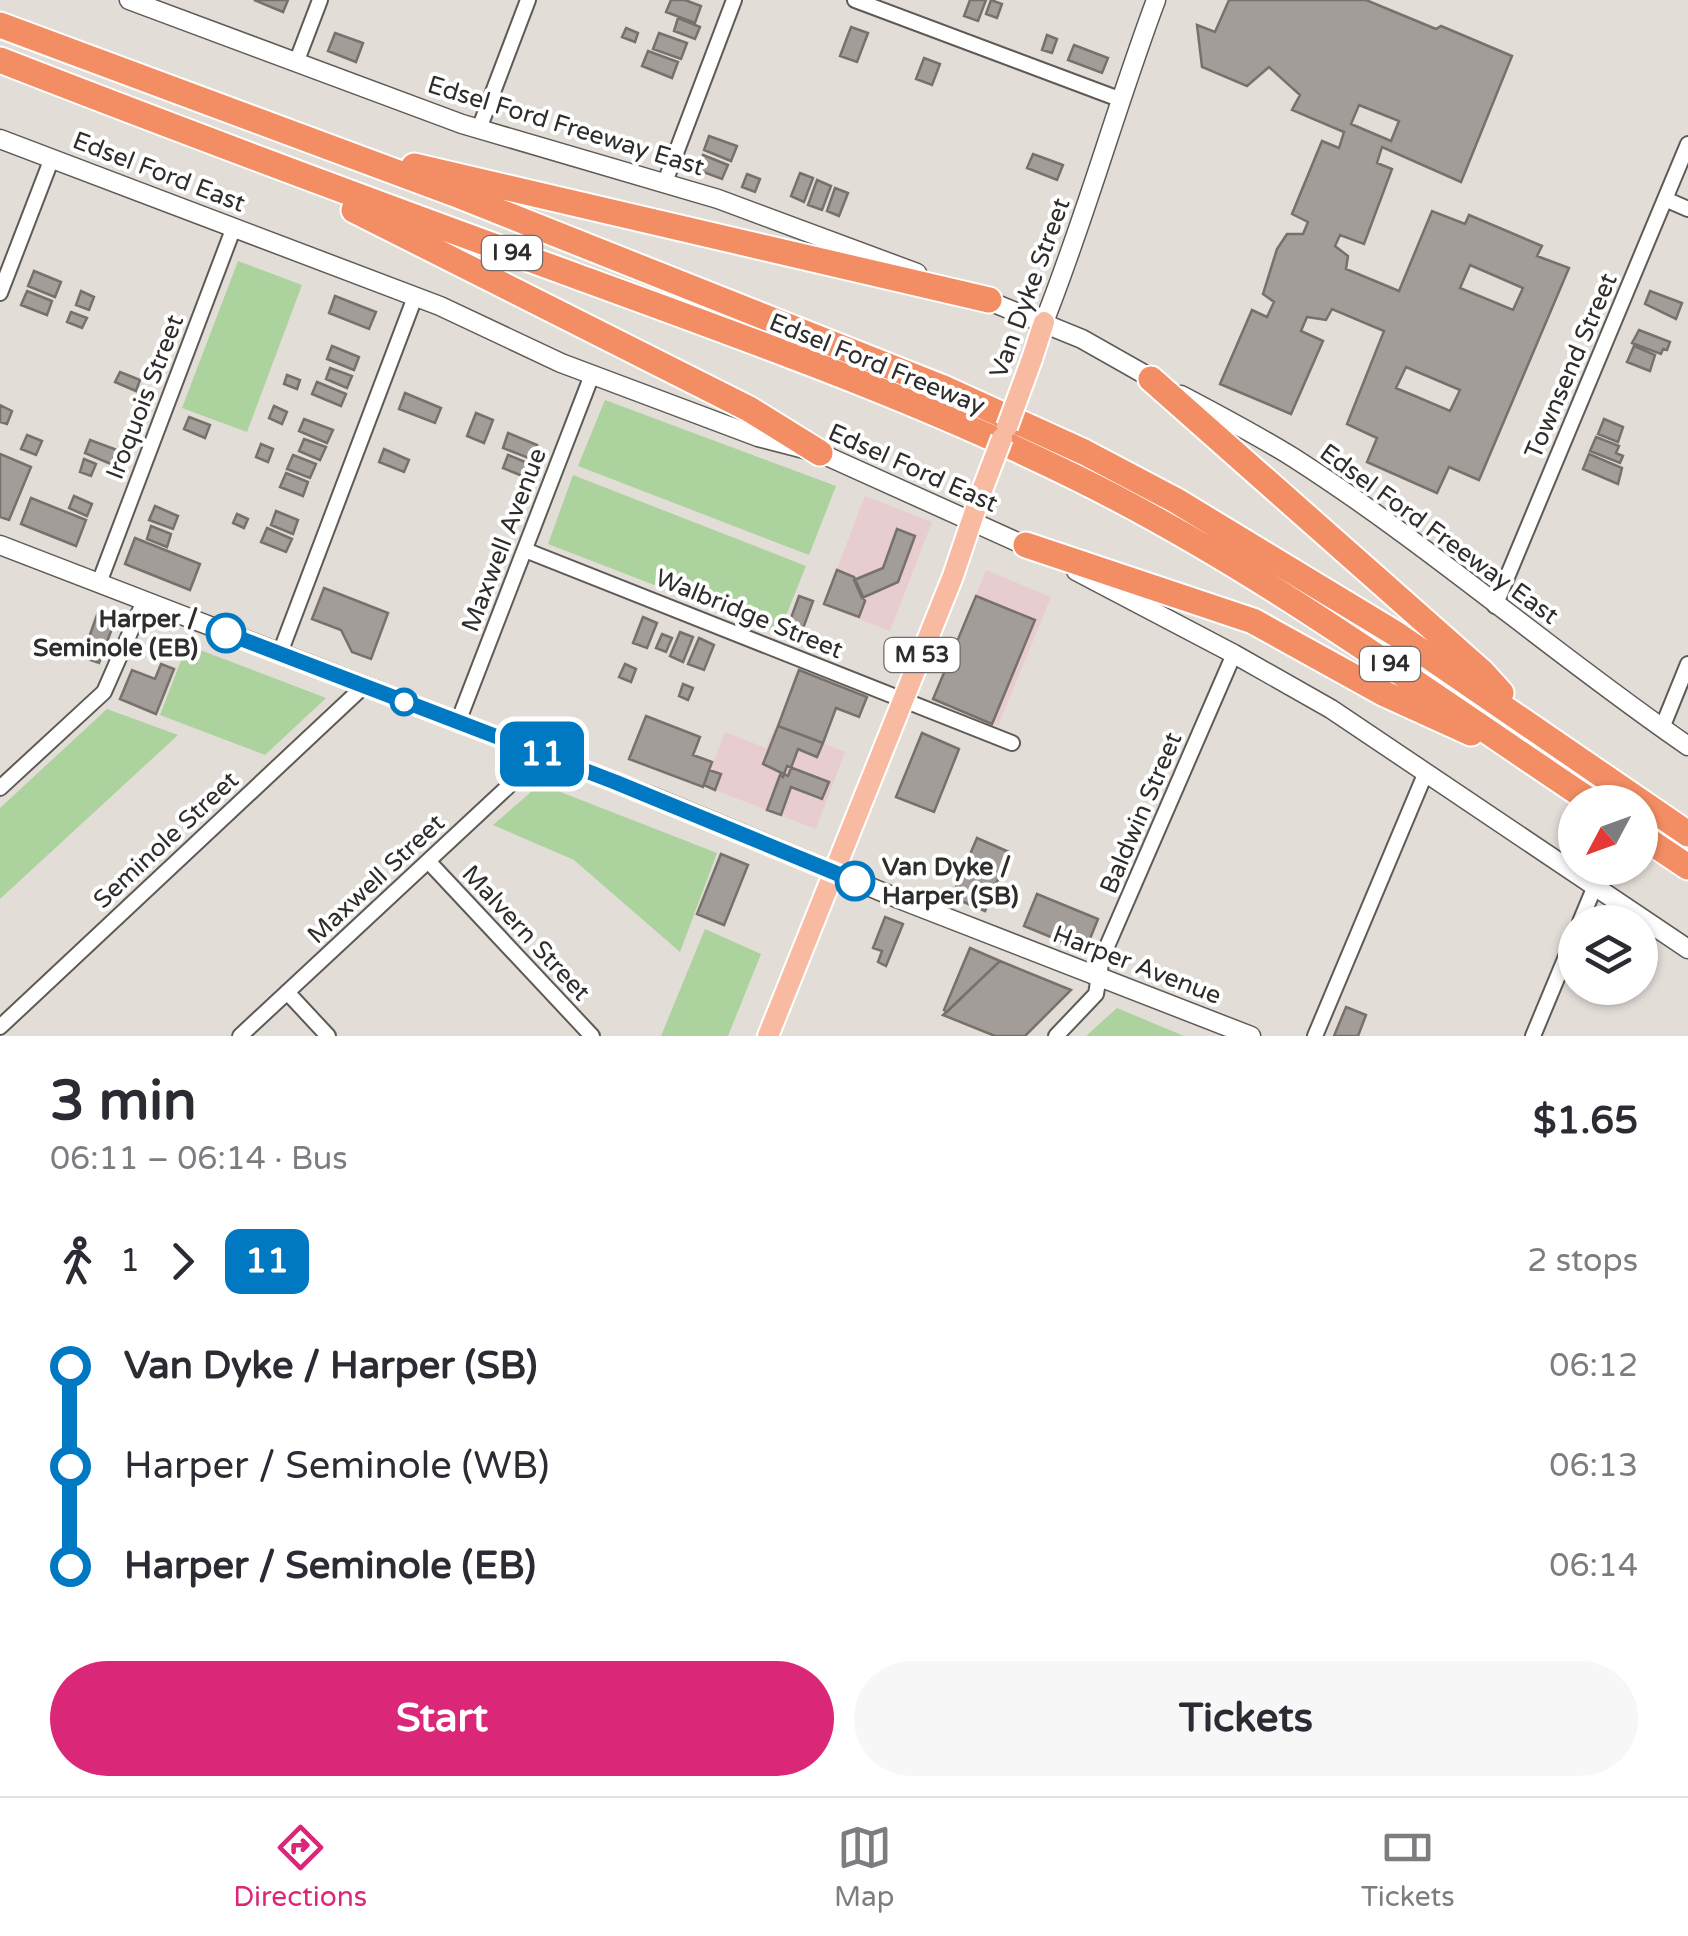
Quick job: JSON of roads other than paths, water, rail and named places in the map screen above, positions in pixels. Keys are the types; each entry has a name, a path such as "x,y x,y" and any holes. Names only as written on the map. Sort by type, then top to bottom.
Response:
{"highway":[{"name":"Edsel Ford Freeway","path":"0,26 341,150 941,387 1084,452 1274,558 1528,723 1688,834"},
{"name":"Edsel Ford Freeway","path":"0,60 781,352 924,408 1056,468 1130,505 1260,580 1566,785"},
{"path":"341,150 501,184 988,300"},
{"path":"243,154 732,401 820,453"},
{"path":"1151,379 1481,671 1528,723"},
{"path":"1026,545 1253,620 1383,693 1518,753"},
{"path":"1658,847 1688,867"}],"main road":[{"name":"Van Dyke Street","path":"768,1036 953,576 1044,322"}],"street":[{"name":"Edsel Ford Freeway East","path":"129,0 478,129 666,182 1044,322 1296,460 1380,517 1688,746"},
{"path":"296,63 320,0"},
{"path":"478,129 528,0"},
{"path":"666,182 734,0"},
{"path":"854,0 1119,99"},
{"name":"Van Dyke Street","path":"1044,322 1082,222 1119,99 1156,0"},
{"name":"Edsel Ford East","path":"0,139 415,297 592,375 758,437 820,453 1026,545 1331,709 1688,949"},
{"name":"Townsend Street","path":"1495,606 1688,144"},
{"path":"0,293 52,158"},
{"path":"1665,199 1688,209"},
{"name":"Iroquois Street","path":"99,583 234,227"},
{"path":"280,654 415,297"},
{"name":"Maxwell Avenue","path":"458,722 592,375"},
{"name":"Harper Avenue","path":"0,545 543,754 1251,1036"},
{"name":"Walbridge Street","path":"525,550 1012,743"},
{"path":"0,788 104,692 144,601"},
{"name":"Baldwin Street","path":"1056,1036 1096,994 1109,942 1234,654"},
{"path":"1662,728 1688,664"},
{"name":"Seminole Street","path":"0,1026 363,687"},
{"name":"Maxwell Street","path":"240,1036 543,754"},
{"path":"1315,1036 1426,772"},
{"name":"Malvern Street","path":"428,861 592,1036"},
{"path":"1588,905 1596,886"},
{"path":"1533,1036 1558,976"},
{"path":"287,992 328,1036"}],"place":[{"name":"Harper / Seminole (EB)","path":"226,633"},
{"name":"Van Dyke / Harper (SB)","path":"855,881"}]}
